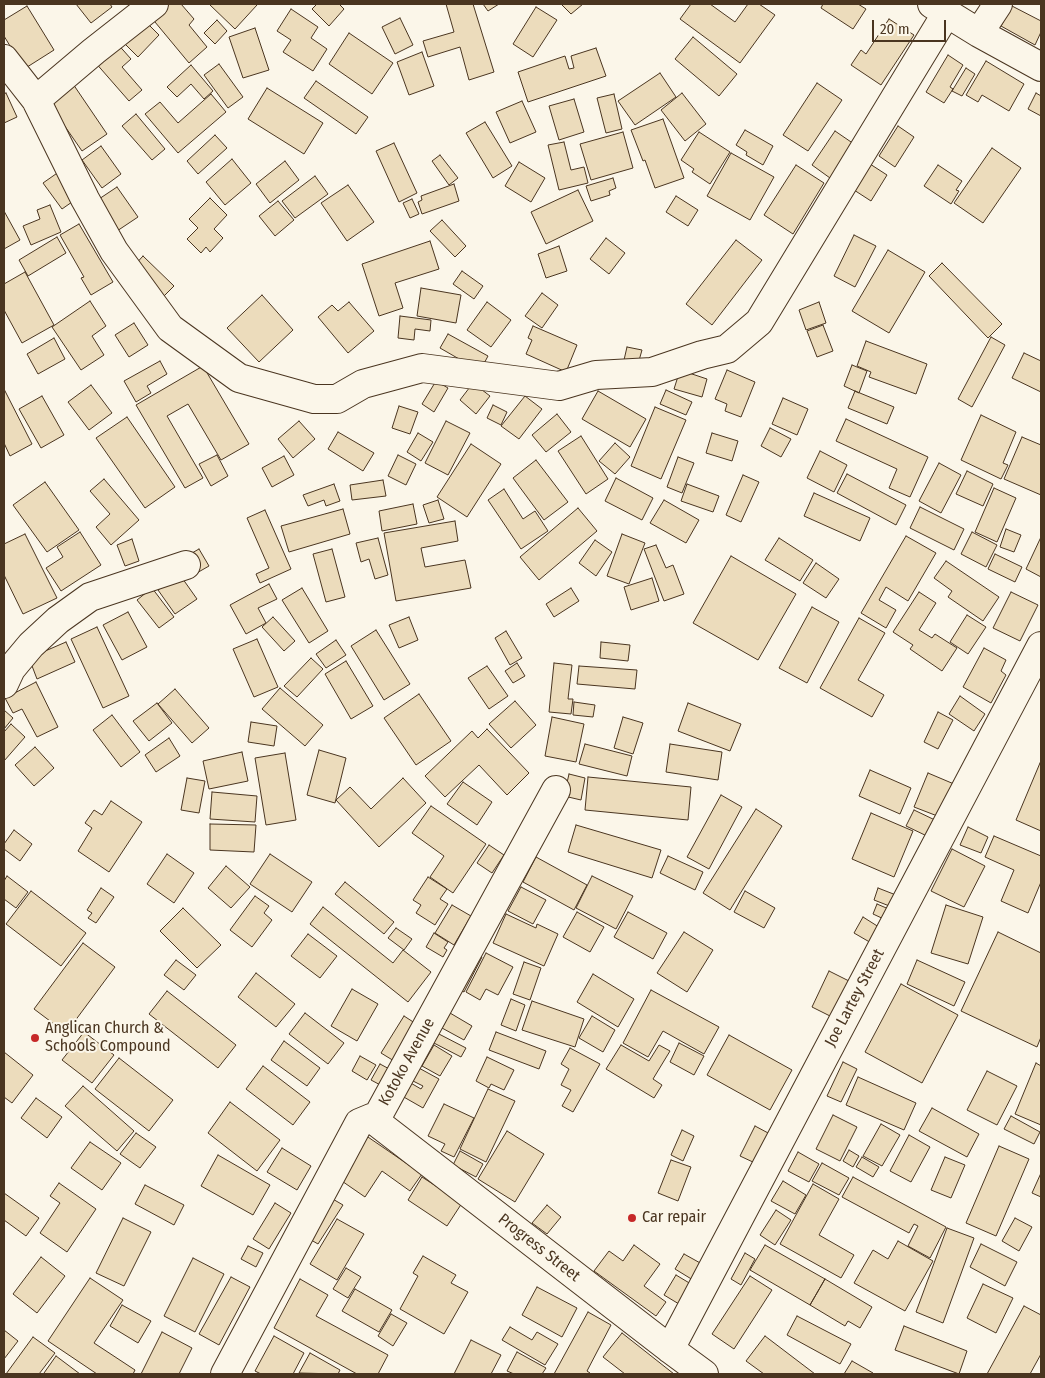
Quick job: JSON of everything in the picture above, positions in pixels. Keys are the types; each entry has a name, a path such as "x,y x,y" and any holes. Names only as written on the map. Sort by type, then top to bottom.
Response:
{"street":[{"path":"36,100 154,4"},
{"path":"979,33 998,4"},
{"path":"4,59 36,100 85,200 114,251 170,328 239,378 314,399 337,399 363,384 422,368 559,386 596,375 652,372 702,355 727,349 759,322 939,9 1041,67"},
{"path":"4,684 11,669 32,645 58,620 90,597 186,565"},
{"name":"Joe Lartey Street","path":"670,1349 1041,646"},
{"name":"Kotoko Avenue","path":"225,1374 359,1123 371,1118 375,1122 556,790"},
{"name":"Progress Street","path":"375,1122 704,1374"}],"building":[{"path":"76,4 110,4 112,7 91,23"},
{"path":"164,4 181,4 194,19 189,25 207,47 189,63 150,16"},
{"path":"209,4 255,4 257,5 235,29"},
{"path":"317,4 339,4 344,9 329,26 312,9"},
{"path":"446,4 473,4 494,72 469,80 460,47 428,57 423,41 454,32"},
{"path":"483,4 499,4 488,11"},
{"path":"561,4 583,4 571,14"},
{"path":"691,4 710,4 735,22 748,4 759,4 775,15 740,63 680,19"},
{"path":"823,4 858,4 866,9 853,29 821,8"},
{"path":"27,6 54,50 24,69 4,36 4,20"},
{"path":"1012,6 1041,21 1041,32 1035,45 1001,26"},
{"path":"536,7 557,20 533,57 513,44"},
{"path":"291,9 318,27 311,38 327,49 313,71 283,52 291,40 277,31"},
{"path":"400,18 413,45 395,54 382,27"},
{"path":"143,19 159,35 138,57 121,40"},
{"path":"889,19 914,35 881,85 851,65 861,50 866,54"},
{"path":"217,20 227,31 215,44 204,33"},
{"path":"255,28 269,70 243,78 229,37"},
{"path":"349,33 393,63 372,94 329,64"},
{"path":"693,37 737,74 719,96 675,59"},
{"path":"115,41 131,59 122,67 142,90 129,101 94,61"},
{"path":"596,48 606,76 528,102 518,72 565,56 569,69 574,68 571,56"},
{"path":"422,52 434,86 409,95 397,62"},
{"path":"948,55 963,65 950,87 953,89 944,103 926,92"},
{"path":"986,61 1024,84 1009,111 982,95 978,102 966,95"},
{"path":"219,64 243,97 228,108 204,75"},
{"path":"191,65 213,91 204,99 191,84 177,97 167,87"},
{"path":"966,68 975,74 962,96 952,91"},
{"path":"660,73 676,97 635,125 618,101"},
{"path":"71,81 107,134 82,151 46,99"},
{"path":"316,81 368,117 356,134 304,98"},
{"path":"817,83 842,100 808,151 783,135"},
{"path":"267,88 323,123 304,154 248,119"},
{"path":"6,93 17,117 4,123 4,94"},
{"path":"682,93 706,124 685,141 661,110"},
{"path":"1036,93 1041,96 1041,116 1028,109"},
{"path":"211,94 226,112 178,153 145,114 160,102 178,123"},
{"path":"614,94 622,129 606,133 597,98"},
{"path":"574,99 584,132 559,140 549,106"},
{"path":"522,101 536,132 510,143 496,112"},
{"path":"136,114 165,149 152,160 122,126"},
{"path":"663,119 684,178 655,188 631,130"},
{"path":"485,122 512,166 493,178 466,133"},
{"path":"898,126 914,137 895,167 879,156"},
{"path":"745,130 773,146 763,165 746,155 747,152 736,145"},
{"path":"835,131 854,144 830,178 812,165"},
{"path":"623,132 633,168 591,180 580,144"},
{"path":"699,132 730,152 710,184 692,172 694,169 681,160"},
{"path":"215,135 227,148 198,174 187,161"},
{"path":"564,142 571,170 584,167 588,183 559,190 548,145"},
{"path":"394,143 417,193 399,202 376,151"},
{"path":"101,146 121,174 102,188 82,160"},
{"path":"992,148 1021,168 983,223 954,203"},
{"path":"731,153 774,177 750,220 707,196"},
{"path":"440,155 458,178 449,185 432,161"},
{"path":"232,159 251,183 225,205 206,182"},
{"path":"285,161 299,180 270,203 256,184"},
{"path":"519,162 545,178 531,202 505,186"},
{"path":"870,164 887,175 871,201 854,190"},
{"path":"796,165 824,183 793,234 764,215"},
{"path":"938,165 962,181 956,190 959,191 951,204 924,186"},
{"path":"63,169 82,195 62,209 43,183"},
{"path":"315,176 328,194 295,218 282,201"},
{"path":"613,178 616,188 609,191 610,195 591,201 586,186"},
{"path":"454,184 459,201 422,214 418,202 422,200 421,196"},
{"path":"348,185 374,222 347,241 321,203"},
{"path":"117,187 138,217 117,231 96,201"},
{"path":"578,190 593,221 546,244 531,212"},
{"path":"676,196 698,210 688,226 666,212"},
{"path":"210,198 227,215 214,229 223,238 210,252 206,247 201,253 187,239 198,228 189,219"},
{"path":"412,199 419,214 410,218 403,203"},
{"path":"278,201 294,220 275,236 259,216"},
{"path":"50,205 61,232 31,245 23,226 40,219 37,210"},
{"path":"4,211 20,240 4,249"},
{"path":"442,220 466,246 455,257 430,231"},
{"path":"79,224 113,282 91,295 81,278 84,277 60,235"},
{"path":"854,235 876,246 855,287 834,276"},
{"path":"57,237 66,253 28,276 19,260"},
{"path":"606,238 625,253 609,274 590,259"},
{"path":"736,240 762,260 712,325 686,304"},
{"path":"430,241 439,269 395,283 403,308 379,316 362,264"},
{"path":"559,246 567,271 546,278 538,254"},
{"path":"888,250 925,272 889,333 852,311"},
{"path":"143,256 174,286 163,297 133,267"},
{"path":"942,263 1002,324 988,338 929,276"},
{"path":"462,271 483,286 474,299 453,284"},
{"path":"25,272 54,325 22,343 4,310 4,284"},
{"path":"421,288 461,295 456,323 417,316"},
{"path":"542,293 558,305 542,328 525,316"},
{"path":"262,295 293,330 259,362 227,328"},
{"path":"90,301 106,326 92,336 104,355 81,370 52,327"},
{"path":"349,302 374,331 348,353 318,317 332,305 338,311"},
{"path":"487,302 511,320 491,347 467,330"},
{"path":"819,302 826,323 806,330 799,310"},
{"path":"400,316 431,320 430,331 415,329 414,340 398,338"},
{"path":"134,323 148,345 129,357 115,335"},
{"path":"823,325 833,351 817,357 807,331"},
{"path":"533,326 577,345 566,372 526,354 532,340 528,338"},
{"path":"448,334 488,356 480,371 440,348"},
{"path":"991,337 1005,345 972,407 958,399"},
{"path":"54,338 65,359 38,374 27,354"},
{"path":"866,341 927,364 916,394 869,377 871,372 857,366"},
{"path":"627,347 642,350 638,364 624,360"},
{"path":"1024,353 1041,361 1041,392 1012,378"},
{"path":"160,361 167,374 147,386 151,393 136,402 124,381"},
{"path":"852,365 867,371 859,393 844,386"},
{"path":"203,366 249,444 221,460 188,404 167,416 203,478 185,488 136,405"},
{"path":"680,370 707,379 702,397 674,389"},
{"path":"727,370 755,382 741,417 725,411 727,404 715,399"},
{"path":"436,381 448,388 434,412 422,404"},
{"path":"473,383 490,396 476,414 460,400"},
{"path":"91,385 112,413 89,430 68,402"},
{"path":"4,389 32,444 10,456 4,443"},
{"path":"666,390 692,402 686,415 660,404"},
{"path":"598,391 646,419 630,447 582,419"},
{"path":"855,391 894,407 887,424 848,408"},
{"path":"42,396 64,435 41,448 19,409"},
{"path":"525,396 542,409 519,439 501,426"},
{"path":"783,398 808,409 797,435 772,424"},
{"path":"493,405 507,412 501,425 487,418"},
{"path":"399,406 418,412 410,434 392,428"},
{"path":"655,407 686,420 661,479 631,466"},
{"path":"557,414 571,432 546,452 532,435"},
{"path":"981,415 1016,432 1003,463 1008,465 1001,479 961,460"},
{"path":"127,417 175,487 145,508 96,438"},
{"path":"846,419 928,457 910,497 889,488 897,469 836,441"},
{"path":"299,421 315,439 293,458 278,439"},
{"path":"446,421 470,433 448,475 425,463"},
{"path":"770,428 791,439 781,457 761,446"},
{"path":"338,432 374,453 363,471 328,449"},
{"path":"418,433 433,442 421,461 407,452"},
{"path":"712,433 738,441 732,461 706,453"},
{"path":"581,436 608,479 586,494 558,451"},
{"path":"1022,437 1041,445 1041,495 1004,479"},
{"path":"615,443 630,457 615,474 599,461"},
{"path":"471,444 501,464 467,517 437,497"},
{"path":"820,451 847,465 834,492 807,478"},
{"path":"217,455 228,476 211,486 199,464"},
{"path":"398,455 416,464 406,485 388,476"},
{"path":"284,456 294,475 272,487 262,468"},
{"path":"678,457 694,463 682,493 667,487"},
{"path":"536,460 568,502 544,520 513,478"},
{"path":"939,463 961,475 941,513 919,501"},
{"path":"967,471 993,484 983,506 956,494"},
{"path":"847,474 906,505 896,525 837,493"},
{"path":"743,475 759,482 741,522 726,515"},
{"path":"616,478 653,498 642,520 605,501"},
{"path":"104,479 139,520 111,545 96,527 110,514 90,491"},
{"path":"383,480 386,496 352,500 350,485"},
{"path":"45,482 79,530 47,552 13,505"},
{"path":"334,484 340,501 326,506 324,500 308,506 303,495"},
{"path":"687,484 719,496 713,512 681,501"},
{"path":"994,488 1016,498 997,542 975,532"},
{"path":"504,489 523,519 535,511 548,531 521,549 488,500"},
{"path":"814,493 870,518 860,541 804,516"},
{"path":"438,500 444,519 429,523 423,505"},
{"path":"664,500 699,520 686,543 650,523"},
{"path":"413,504 417,524 382,531 379,511"},
{"path":"920,507 964,529 954,550 910,528"},
{"path":"578,508 597,531 539,580 520,557"},
{"path":"343,509 350,534 289,552 281,526"},
{"path":"265,510 291,569 260,583 256,574 269,568 247,518"},
{"path":"455,521 458,541 421,548 425,567 465,560 471,588 396,601 384,533"},
{"path":"1006,529 1021,535 1014,552 1000,547"},
{"path":"80,532 101,565 61,591 46,568 63,557 57,547"},
{"path":"972,532 997,545 986,567 961,554"},
{"path":"25,534 57,598 23,614 4,575 4,544"},
{"path":"622,534 645,543 629,584 607,576"},
{"path":"906,536 936,553 908,601 886,587 879,600 896,610 886,628 861,613"},
{"path":"1041,537 1041,577 1026,569"},
{"path":"378,538 388,575 375,579 369,559 361,562 356,543"},
{"path":"779,538 813,560 800,581 765,560"},
{"path":"132,539 139,561 125,566 117,545"},
{"path":"595,540 612,552 596,576 579,563"},
{"path":"656,545 666,568 673,565 684,594 664,601 644,549"},
{"path":"199,549 209,566 195,574 185,557"},
{"path":"332,549 345,597 326,602 313,554"},
{"path":"995,554 1022,567 1015,582 988,569"},
{"path":"731,556 796,594 758,660 693,623"},
{"path":"946,561 999,597 983,621 948,597 952,591 934,578"},
{"path":"816,563 839,579 826,598 803,583"},
{"path":"180,575 197,599 175,614 158,590"},
{"path":"652,578 659,601 631,610 624,587"},
{"path":"269,584 277,599 258,608 266,623 246,634 230,605"},
{"path":"152,588 174,617 159,628 137,600"},
{"path":"302,588 328,631 309,643 282,600"},
{"path":"571,588 579,601 554,617 546,604"},
{"path":"919,592 936,603 919,630 932,638 935,634 957,648 942,671 910,649 913,645 893,632"},
{"path":"1011,592 1038,605 1020,641 993,628"},
{"path":"812,607 839,622 807,683 779,668"},
{"path":"128,612 147,647 122,660 103,625"},
{"path":"967,615 986,627 968,654 950,642"},
{"path":"273,617 295,641 284,651 262,627"},
{"path":"409,617 418,640 399,648 389,625"},
{"path":"859,618 885,633 858,680 884,695 872,717 820,688"},
{"path":"97,627 129,696 103,708 71,639"},
{"path":"376,630 410,684 384,700 351,646"},
{"path":"506,631 522,658 510,665 495,638"},
{"path":"257,639 278,687 254,697 233,649"},
{"path":"336,640 346,655 326,668 316,654"},
{"path":"66,642 75,662 37,679 29,658"},
{"path":"601,642 630,645 628,661 600,658"},
{"path":"984,648 1006,660 1001,671 1006,675 991,703 963,687"},
{"path":"311,658 323,669 297,697 284,686"},
{"path":"346,661 373,706 351,719 325,674"},
{"path":"517,663 525,676 513,683 505,671"},
{"path":"554,663 572,665 568,699 573,699 571,714 549,712"},
{"path":"487,666 508,696 489,709 468,678"},
{"path":"579,666 637,670 635,689 577,684"},
{"path":"36,682 58,727 37,737 22,709 13,713 5,698"},
{"path":"280,688 323,725 305,746 262,709"},
{"path":"175,689 209,728 192,743 158,704"},
{"path":"419,694 451,741 416,765 384,718"},
{"path":"960,696 985,714 974,731 949,714"},
{"path":"515,701 536,725 511,748 489,724"},
{"path":"574,702 595,705 593,717 573,715"},
{"path":"157,703 172,723 149,741 133,721"},
{"path":"688,703 741,724 730,751 678,731"},
{"path":"4,710 13,718 4,729"},
{"path":"938,712 953,720 938,749 924,742"},
{"path":"112,715 140,752 121,767 93,730"},
{"path":"552,717 584,724 576,762 545,756"},
{"path":"623,717 643,723 633,754 614,748"},
{"path":"251,722 277,726 274,746 248,742"},
{"path":"11,724 25,737 4,761 4,732"},
{"path":"487,729 529,773 507,795 479,765 445,797 425,776 472,731 478,738"},
{"path":"169,738 180,756 156,772 145,755"},
{"path":"585,744 632,756 627,776 579,764"},
{"path":"670,744 722,752 718,780 666,772"},
{"path":"35,747 54,768 34,786 15,765"},
{"path":"319,750 346,758 335,803 307,795"},
{"path":"242,752 248,781 209,789 203,761"},
{"path":"285,753 296,820 266,825 255,758"},
{"path":"1041,763 1041,831 1016,820"},
{"path":"870,770 911,788 900,814 859,796"},
{"path":"928,773 954,784 940,817 914,807"},
{"path":"569,774 585,778 581,800 564,796"},
{"path":"588,777 691,787 688,820 585,810"},
{"path":"187,778 205,781 199,813 181,810"},
{"path":"403,778 426,803 379,847 336,800 350,787 371,809"},
{"path":"463,782 492,802 477,825 447,804"},
{"path":"212,792 257,796 255,822 210,819"},
{"path":"721,795 742,807 709,869 687,857"},
{"path":"111,801 142,822 109,872 78,851 92,828 85,823 94,810 102,815"},
{"path":"431,806 486,844 453,893 430,877 444,856 412,833"},
{"path":"756,809 782,826 730,910 703,893"},
{"path":"914,810 937,821 929,837 906,826"},
{"path":"871,813 913,831 894,877 852,859"},
{"path":"210,824 256,825 254,852 210,850"},
{"path":"576,825 661,850 652,878 568,852"},
{"path":"968,827 988,837 981,853 960,845"},
{"path":"14,830 32,844 20,861 4,849 4,844"},
{"path":"994,836 1041,856 1041,882 1028,913 1001,901 1014,870 985,857"},
{"path":"489,845 504,855 492,873 477,863"},
{"path":"952,849 985,866 964,907 931,891"},
{"path":"167,854 194,873 174,903 147,884"},
{"path":"270,854 312,882 292,912 250,884"},
{"path":"668,856 703,872 695,890 660,873"},
{"path":"536,857 587,885 574,910 523,882"},
{"path":"226,866 250,887 231,908 208,888"},
{"path":"7,876 28,892 16,908 4,899 4,881"},
{"path":"592,876 633,896 616,929 576,908"},
{"path":"428,877 447,889 440,899 448,904 435,925 416,913 421,905 413,900"},
{"path":"345,882 394,922 384,934 335,894"},
{"path":"521,887 546,900 533,924 508,911"},
{"path":"101,888 114,897 96,923 88,918 92,913 87,910"},
{"path":"878,888 896,895 892,907 874,900"},
{"path":"31,891 86,933 61,966 6,924"},
{"path":"745,891 775,908 764,928 734,912"},
{"path":"255,896 269,906 264,913 272,920 252,947 230,930"},
{"path":"877,904 891,910 886,920 873,914"},
{"path":"452,905 471,916 454,945 435,933"},
{"path":"946,905 983,917 968,964 931,953"},
{"path":"323,907 393,963 403,950 431,972 408,1002 310,924"},
{"path":"183,908 221,945 197,968 160,931"},
{"path":"577,912 604,927 590,952 563,937"},
{"path":"628,912 667,933 653,959 614,937"},
{"path":"506,914 536,928 537,924 558,934 544,966 493,943"},
{"path":"863,917 882,929 873,944 854,933"},
{"path":"396,928 412,939 404,950 388,938"},
{"path":"684,932 713,950 687,992 657,973"},
{"path":"998,932 1041,953 1041,1037 1037,1047 961,1011"},
{"path":"434,933 448,942 444,948 447,950 443,957 426,947"},
{"path":"308,934 337,956 320,978 291,956"},
{"path":"83,943 115,967 66,1033 34,1009"},
{"path":"472,951 482,957 464,992 454,986"},
{"path":"486,953 513,967 498,995 486,989 480,1000 466,992"},
{"path":"176,960 196,975 184,990 164,975"},
{"path":"917,960 965,982 954,1006 907,984"},
{"path":"524,962 541,968 530,1000 513,994"},
{"path":"829,971 849,981 832,1017 812,1007"},
{"path":"256,973 295,1004 276,1027 238,997"},
{"path":"593,974 634,999 618,1027 577,1002"},
{"path":"901,984 958,1015 922,1083 865,1052"},
{"path":"352,989 378,1004 357,1041 331,1026"},
{"path":"651,990 719,1027 704,1054 663,1031 648,1057 623,1043"},
{"path":"167,991 236,1045 218,1068 149,1014"},
{"path":"511,999 525,1005 516,1031 501,1025"},
{"path":"532,1001 584,1019 575,1047 522,1030"},
{"path":"305,1013 344,1043 328,1064 289,1034"},
{"path":"450,1013 472,1026 464,1040 442,1028"},
{"path":"404,1016 421,1027 399,1064 381,1053"},
{"path":"592,1016 615,1030 603,1052 579,1038"},
{"path":"84,1032 114,1055 92,1083 62,1060"},
{"path":"496,1032 546,1051 539,1069 489,1050"},
{"path":"437,1033 466,1048 461,1057 432,1042"},
{"path":"729,1035 792,1070 770,1110 707,1075"},
{"path":"284,1041 320,1068 307,1086 271,1060"},
{"path":"679,1043 704,1056 694,1075 670,1062"},
{"path":"434,1045 452,1056 440,1076 422,1066"},
{"path":"621,1045 649,1061 659,1045 670,1051 653,1079 662,1085 654,1098 606,1069"},
{"path":"570,1048 600,1064 573,1112 562,1106 571,1090 561,1085 569,1069 561,1064"},
{"path":"4,1052 33,1075 12,1103 4,1097"},
{"path":"360,1056 376,1065 367,1080 352,1071"},
{"path":"487,1057 514,1070 504,1090 491,1084 489,1088 476,1081"},
{"path":"119,1058 173,1100 149,1131 95,1089"},
{"path":"843,1062 857,1069 841,1102 827,1096"},
{"path":"1036,1063 1041,1066 1041,1125 1015,1114"},
{"path":"380,1064 395,1072 386,1088 371,1080"},
{"path":"263,1066 310,1102 293,1125 246,1089"},
{"path":"417,1067 439,1079 423,1108 402,1096 409,1082 421,1089 423,1086 411,1080"},
{"path":"987,1071 1017,1086 997,1125 967,1110"},
{"path":"858,1077 916,1103 904,1130 846,1105"},
{"path":"83,1086 134,1131 117,1151 65,1106"},
{"path":"488,1089 515,1101 486,1162 460,1149"},
{"path":"36,1098 62,1117 47,1138 21,1118"},
{"path":"230,1102 280,1140 257,1171 208,1133"},
{"path":"444,1104 474,1118 454,1157 441,1151 445,1144 428,1136"},
{"path":"932,1108 979,1134 967,1157 919,1131"},
{"path":"833,1115 857,1127 840,1161 816,1149"},
{"path":"1011,1116 1040,1132 1034,1144 1004,1129"},
{"path":"881,1124 900,1135 882,1166 863,1156"},
{"path":"755,1126 770,1134 755,1163 740,1156"},
{"path":"682,1130 694,1136 683,1161 671,1155"},
{"path":"507,1131 544,1154 515,1202 478,1179"},
{"path":"136,1133 156,1147 140,1168 120,1154"},
{"path":"365,1135 422,1174 410,1191 382,1171 365,1197 336,1177"},
{"path":"909,1135 930,1147 911,1182 890,1171"},
{"path":"90,1142 121,1163 102,1190 71,1168"},
{"path":"999,1146 1029,1159 996,1236 966,1223"},
{"path":"282,1148 311,1166 297,1190 267,1172"},
{"path":"849,1150 859,1156 853,1167 843,1161"},
{"path":"460,1151 483,1164 476,1177 453,1165"},
{"path":"798,1152 819,1164 809,1182 788,1171"},
{"path":"218,1155 270,1185 253,1215 201,1186"},
{"path":"862,1157 879,1167 873,1177 856,1167"},
{"path":"945,1157 965,1165 951,1198 931,1190"},
{"path":"671,1160 691,1167 678,1201 658,1193"},
{"path":"822,1163 849,1178 839,1195 812,1181"},
{"path":"1041,1173 1041,1197 1032,1193"},
{"path":"422,1177 462,1203 447,1226 408,1200"},
{"path":"853,1177 946,1227 930,1258 908,1246 918,1226 914,1224 909,1233 842,1197"},
{"path":"783,1181 806,1195 795,1214 771,1201"},
{"path":"59,1183 96,1209 67,1252 40,1233 60,1203 50,1196"},
{"path":"813,1184 839,1199 819,1235 854,1255 841,1278 780,1244"},
{"path":"145,1185 184,1205 174,1225 135,1204"},
{"path":"4,1193 39,1218 26,1236 4,1220"},
{"path":"331,1198 343,1205 318,1244 306,1237"},
{"path":"275,1203 291,1213 269,1249 253,1239"},
{"path":"547,1205 561,1217 547,1234 532,1223"},
{"path":"776,1210 791,1220 775,1245 760,1235"},
{"path":"123,1218 151,1232 124,1286 96,1273"},
{"path":"1015,1218 1032,1227 1019,1251 1002,1241"},
{"path":"337,1219 364,1234 337,1280 310,1264"},
{"path":"947,1228 974,1238 943,1323 916,1312"},
{"path":"898,1241 933,1261 905,1311 854,1283 873,1250 888,1259"},
{"path":"981,1244 1017,1262 1005,1286 970,1267"},
{"path":"634,1245 660,1264 644,1286 666,1302 656,1316 594,1271 609,1251 623,1261"},
{"path":"765,1245 825,1279 810,1305 750,1270"},
{"path":"248,1246 263,1253 256,1267 241,1259"},
{"path":"745,1253 755,1259 741,1285 731,1279"},
{"path":"684,1254 702,1264 693,1280 675,1269"},
{"path":"423,1256 456,1275 451,1283 468,1292 444,1334 400,1309 418,1276 413,1273"},
{"path":"41,1257 65,1276 37,1313 13,1294"},
{"path":"193,1258 224,1274 195,1332 164,1316"},
{"path":"346,1268 361,1277 348,1298 333,1289"},
{"path":"676,1275 691,1284 679,1304 664,1295"},
{"path":"750,1276 772,1290 734,1349 712,1334"},
{"path":"231,1277 250,1287 219,1345 199,1334"},
{"path":"90,1278 123,1300 94,1343 135,1370 133,1374 97,1374 48,1341"},
{"path":"300,1279 328,1295 316,1316 388,1355 378,1374 357,1374 274,1328"},
{"path":"825,1279 872,1307 860,1328 848,1321 845,1326 810,1305"},
{"path":"983,1284 1013,1298 996,1333 967,1318"},
{"path":"537,1287 577,1308 562,1337 522,1315"},
{"path":"355,1289 392,1310 379,1332 342,1311"},
{"path":"122,1305 151,1321 138,1343 110,1326"},
{"path":"1024,1306 1041,1315 1041,1354 1030,1374 987,1374"},
{"path":"588,1312 611,1325 587,1371 590,1373 554,1374"},
{"path":"391,1314 407,1323 393,1346 378,1336"},
{"path":"797,1316 851,1344 840,1364 787,1335"},
{"path":"904,1326 967,1351 959,1374 895,1350"},
{"path":"510,1327 532,1340 537,1332 558,1344 545,1365 502,1340"},
{"path":"4,1330 18,1341 4,1359"},
{"path":"162,1332 192,1348 179,1374 141,1374"},
{"path":"622,1333 674,1374 625,1374 603,1357"},
{"path":"274,1336 304,1353 293,1374 261,1374 255,1371"},
{"path":"765,1336 815,1374 764,1374 746,1361"},
{"path":"33,1337 55,1353 39,1374 6,1374"},
{"path":"471,1340 501,1355 491,1374 454,1374"},
{"path":"517,1352 546,1368 542,1374 514,1374 507,1371"},
{"path":"310,1353 340,1370 338,1374 299,1373"},
{"path":"56,1356 80,1374 45,1374"},
{"path":"852,1361 873,1373 873,1374 844,1374"}],"place":[{"name":"Anglican Church & Schools Compound","path":"35,1038"},
{"name":"Car repair","path":"632,1218"}]}
